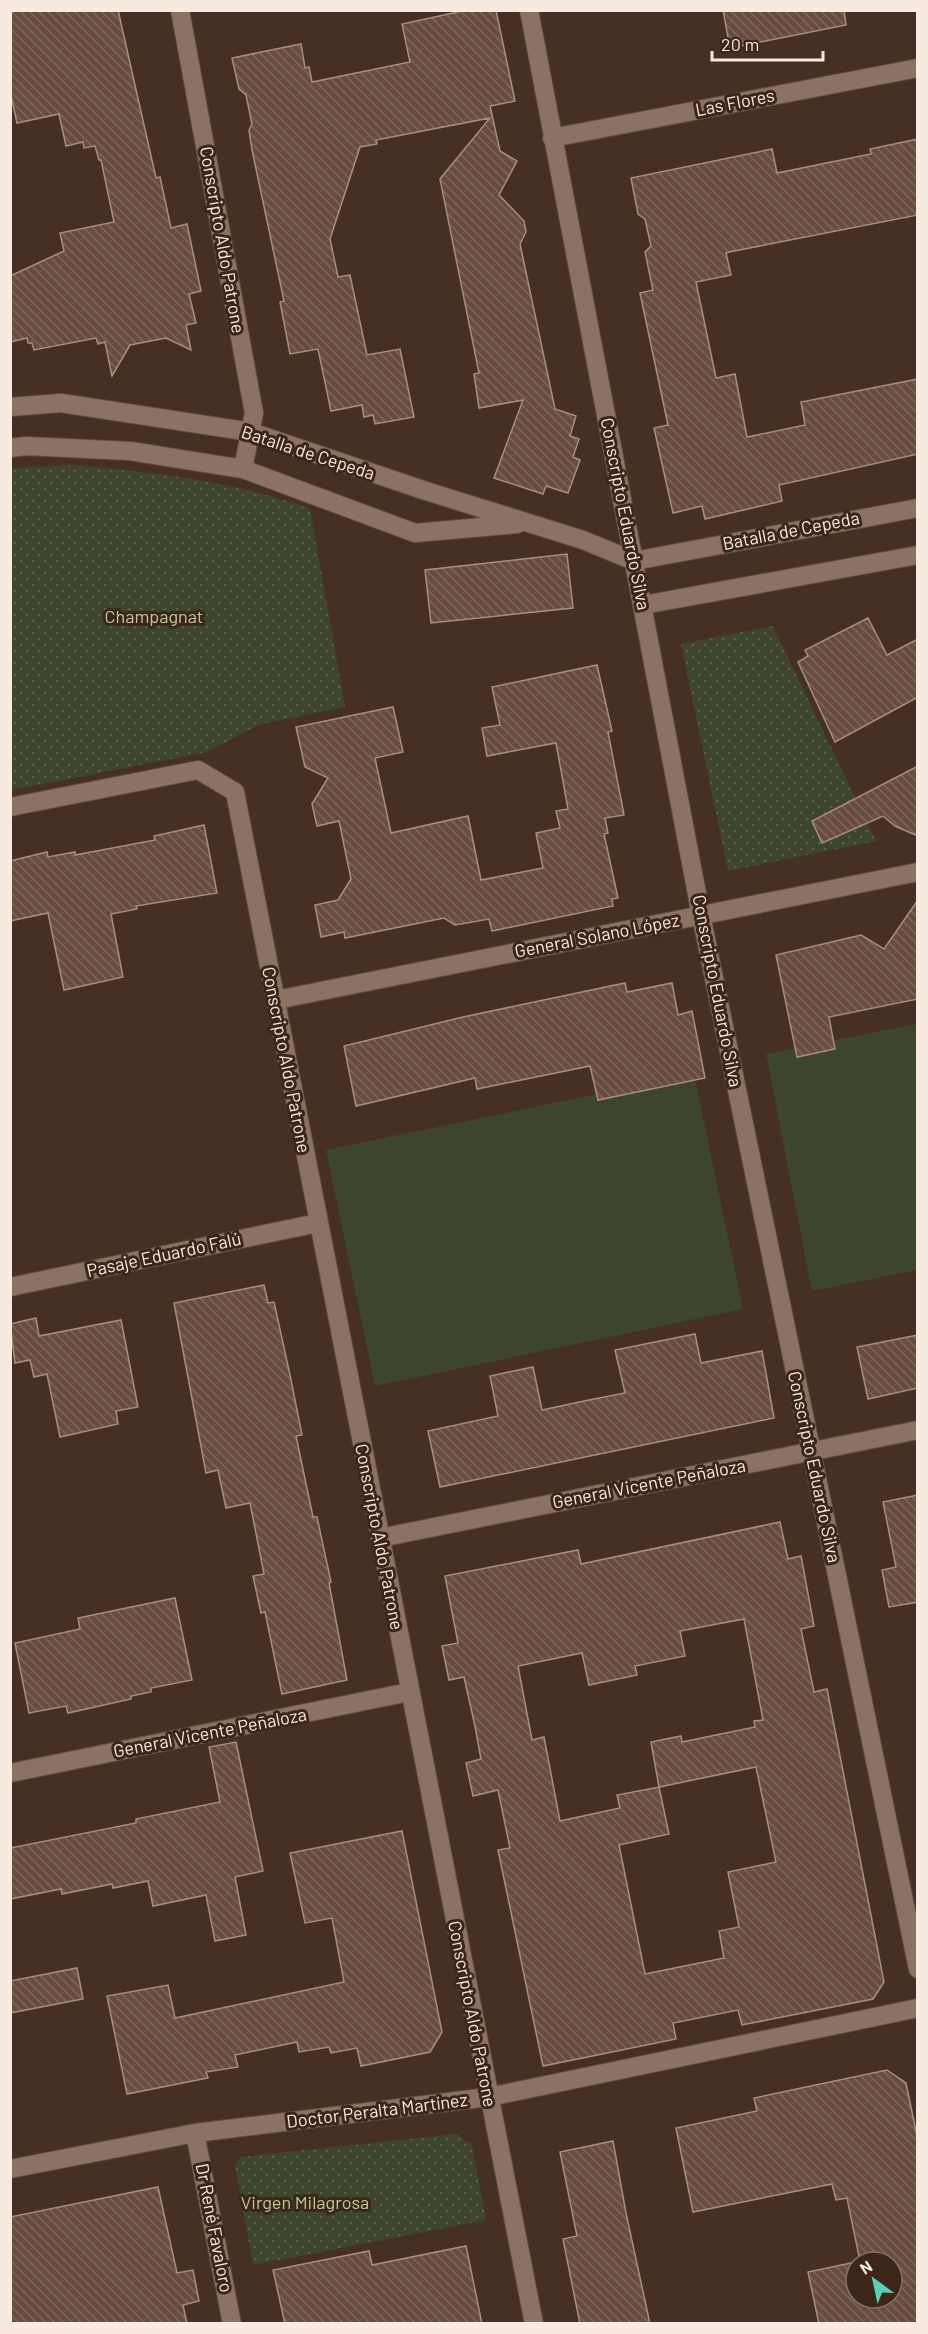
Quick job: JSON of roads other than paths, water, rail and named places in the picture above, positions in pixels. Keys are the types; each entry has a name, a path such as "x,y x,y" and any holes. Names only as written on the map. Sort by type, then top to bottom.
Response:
{"street":[{"name":"Conscripto Aldo Patrone","path":"180,10 254,413 243,469"},
{"name":"Conscripto Eduardo Silva","path":"528,10 701,915 918,1969"},
{"name":"Las Flores","path":"552,138 918,68"},
{"name":"Batalla de Cepeda","path":"10,407 62,403 250,432 527,524 583,540 634,561 918,508"},
{"name":"Batalla de Cepeda","path":"10,448 27,446 130,451 243,469 416,533 527,524"},
{"path":"643,605 918,555"},
{"name":"Conscripto Aldo Patrone","path":"10,807 198,770 235,792 534,2324"},
{"name":"General Solano López","path":"276,1000 918,872"},
{"name":"Pasaje Eduardo Falú","path":"10,1287 318,1222"},
{"name":"General Vicente Peñaloza","path":"380,1538 918,1430"},
{"name":"General Vicente Peñaloza","path":"10,1773 409,1692"},
{"name":"Doctor Peralta Martínez","path":"10,2169 195,2133 489,2097 918,2008"},
{"name":"Dr René Favaloro","path":"195,2133 232,2324"}],"park label":[{"name":"Champagnat","path":"154,617"},
{"name":"Virgen Milagrosa","path":"305,2203"}]}
